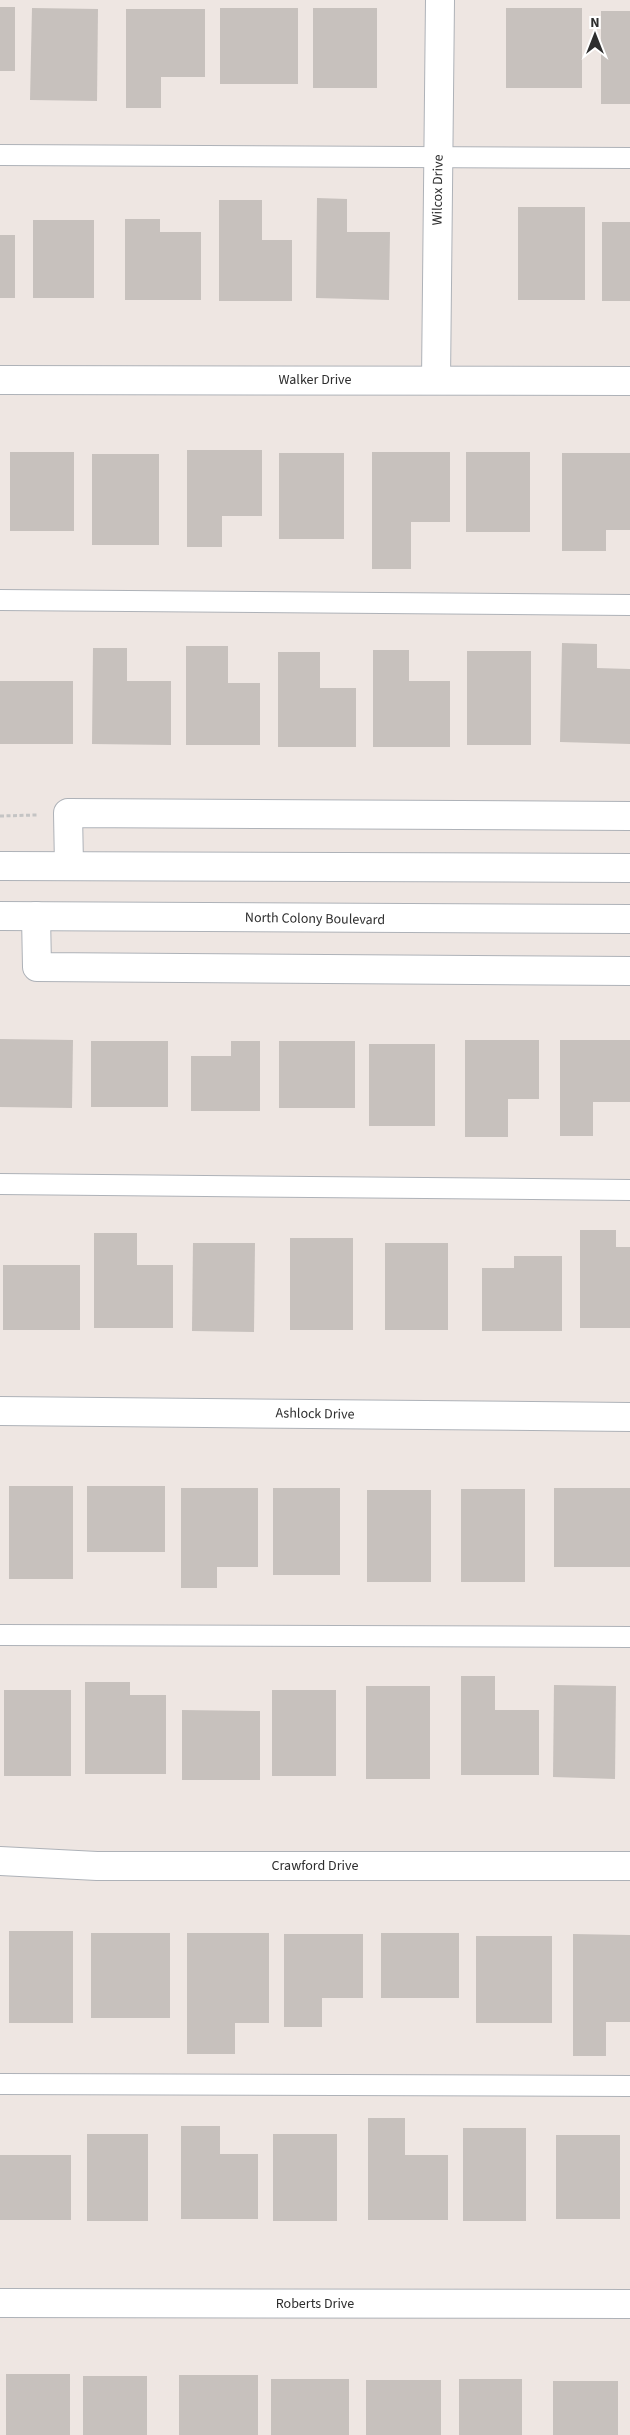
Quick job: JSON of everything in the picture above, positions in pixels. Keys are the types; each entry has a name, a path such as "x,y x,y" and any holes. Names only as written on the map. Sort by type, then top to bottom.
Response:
{"street":[{"name":"Wilcox Drive","path":"436,380 440,0"},
{"name":"Walker Drive","path":"0,380 630,381"},
{"path":"69,866 68,813 630,816"},
{"path":"0,866 630,868"},
{"name":"North Colony Boulevard","path":"0,916 630,920"},
{"path":"36,916 37,967 630,971"},
{"name":"Ashlock Drive","path":"0,1411 630,1417"},
{"name":"Crawford Drive","path":"0,1861 97,1866 630,1866"},
{"name":"Roberts Drive","path":"0,2303 630,2304"}],"lane":[{"path":"0,155 630,158"},
{"path":"0,600 630,605"},
{"path":"0,1184 630,1190"},
{"path":"0,1635 630,1638"},
{"path":"0,2084 630,2086"}],"building":[{"path":"0,7 15,7 15,71 0,71"},
{"path":"32,8 98,9 97,101 30,100"},
{"path":"220,8 298,8 298,84 220,84"},
{"path":"313,8 377,8 377,88 313,88"},
{"path":"506,8 582,8 582,88 506,88"},
{"path":"126,9 205,9 205,77 161,77 161,108 126,108"},
{"path":"601,11 630,11 630,104 601,104"},
{"path":"317,198 347,199 347,232 390,232 389,300 316,298"},
{"path":"219,200 262,200 262,240 292,240 292,301 219,301"},
{"path":"518,207 585,207 585,300 518,300"},
{"path":"125,219 160,219 160,232 201,232 201,300 125,300"},
{"path":"33,220 94,220 94,298 33,298"},
{"path":"602,222 630,222 630,301 602,301"},
{"path":"0,235 15,235 15,298 0,298"},
{"path":"187,450 262,450 262,516 222,516 222,547 187,547"},
{"path":"10,452 74,452 74,531 10,531"},
{"path":"372,452 450,452 450,522 411,522 411,569 372,569"},
{"path":"466,452 530,452 530,532 466,532"},
{"path":"279,453 344,453 344,539 279,539"},
{"path":"562,453 630,453 630,530 606,530 606,551 562,551"},
{"path":"92,454 159,454 159,545 92,545"},
{"path":"562,643 597,644 597,668 630,669 630,744 560,742"},
{"path":"186,646 228,646 228,683 260,683 260,745 186,745"},
{"path":"93,648 127,648 127,681 171,681 171,745 92,744"},
{"path":"373,650 409,650 409,681 450,681 450,747 373,747"},
{"path":"467,651 531,651 531,745 467,745"},
{"path":"278,652 320,652 320,688 356,688 356,747 278,747"},
{"path":"0,681 73,681 73,744 0,744"},
{"path":"0,1039 73,1040 72,1108 0,1107"},
{"path":"465,1040 539,1040 539,1099 508,1099 508,1137 465,1137"},
{"path":"560,1040 630,1040 630,1102 593,1102 593,1136 560,1136"},
{"path":"91,1041 168,1041 168,1107 91,1107"},
{"path":"231,1041 260,1041 260,1111 191,1111 191,1056 231,1056"},
{"path":"279,1041 355,1041 355,1108 279,1108"},
{"path":"369,1044 435,1044 435,1126 369,1126"},
{"path":"580,1230 616,1230 616,1247 630,1247 630,1328 580,1328"},
{"path":"94,1233 137,1233 137,1265 173,1265 173,1328 94,1328"},
{"path":"290,1238 353,1238 353,1330 290,1330"},
{"path":"193,1243 255,1243 254,1332 192,1331"},
{"path":"385,1243 448,1243 448,1330 385,1330"},
{"path":"514,1256 562,1256 562,1331 482,1331 482,1268 514,1268"},
{"path":"3,1265 80,1265 80,1330 3,1330"},
{"path":"9,1486 73,1486 73,1579 9,1579"},
{"path":"87,1486 165,1486 165,1552 87,1552"},
{"path":"181,1488 258,1488 258,1567 217,1567 217,1588 181,1588"},
{"path":"273,1488 340,1488 340,1575 273,1575"},
{"path":"554,1488 630,1488 630,1567 554,1567"},
{"path":"461,1489 525,1489 525,1582 461,1582"},
{"path":"367,1490 431,1490 431,1582 367,1582"},
{"path":"461,1676 495,1676 495,1710 539,1710 539,1775 461,1775"},
{"path":"85,1682 130,1682 130,1695 166,1695 166,1774 85,1774"},
{"path":"554,1685 616,1686 615,1779 553,1777"},
{"path":"366,1686 430,1686 430,1779 366,1779"},
{"path":"4,1690 71,1690 71,1776 4,1776"},
{"path":"272,1690 336,1690 336,1776 272,1776"},
{"path":"182,1710 260,1711 260,1780 182,1780"},
{"path":"9,1931 73,1931 73,2023 9,2023"},
{"path":"91,1933 170,1933 170,2018 91,2018"},
{"path":"187,1933 269,1933 269,2023 235,2023 235,2054 187,2054"},
{"path":"381,1933 459,1933 459,1998 381,1998"},
{"path":"284,1934 363,1934 363,1998 322,1998 322,2027 284,2027"},
{"path":"573,1934 630,1935 630,2022 606,2022 606,2056 573,2056"},
{"path":"476,1936 552,1936 552,2023 476,2023"},
{"path":"368,2118 405,2118 405,2155 448,2155 448,2220 368,2220"},
{"path":"181,2126 220,2126 220,2154 258,2154 258,2219 181,2219"},
{"path":"463,2128 526,2128 526,2221 463,2221"},
{"path":"87,2134 148,2134 148,2221 87,2221"},
{"path":"273,2134 337,2134 337,2221 273,2221"},
{"path":"556,2135 620,2135 620,2219 556,2219"},
{"path":"0,2155 71,2155 71,2220 0,2220"},
{"path":"6,2374 70,2374 70,2435 6,2435"},
{"path":"179,2375 258,2375 258,2435 179,2435"},
{"path":"83,2376 147,2376 147,2435 83,2435"},
{"path":"271,2379 349,2379 349,2435 271,2435"},
{"path":"459,2379 522,2379 522,2435 459,2435"},
{"path":"366,2380 441,2380 441,2435 366,2435"},
{"path":"553,2381 618,2381 618,2435 553,2435"}]}
